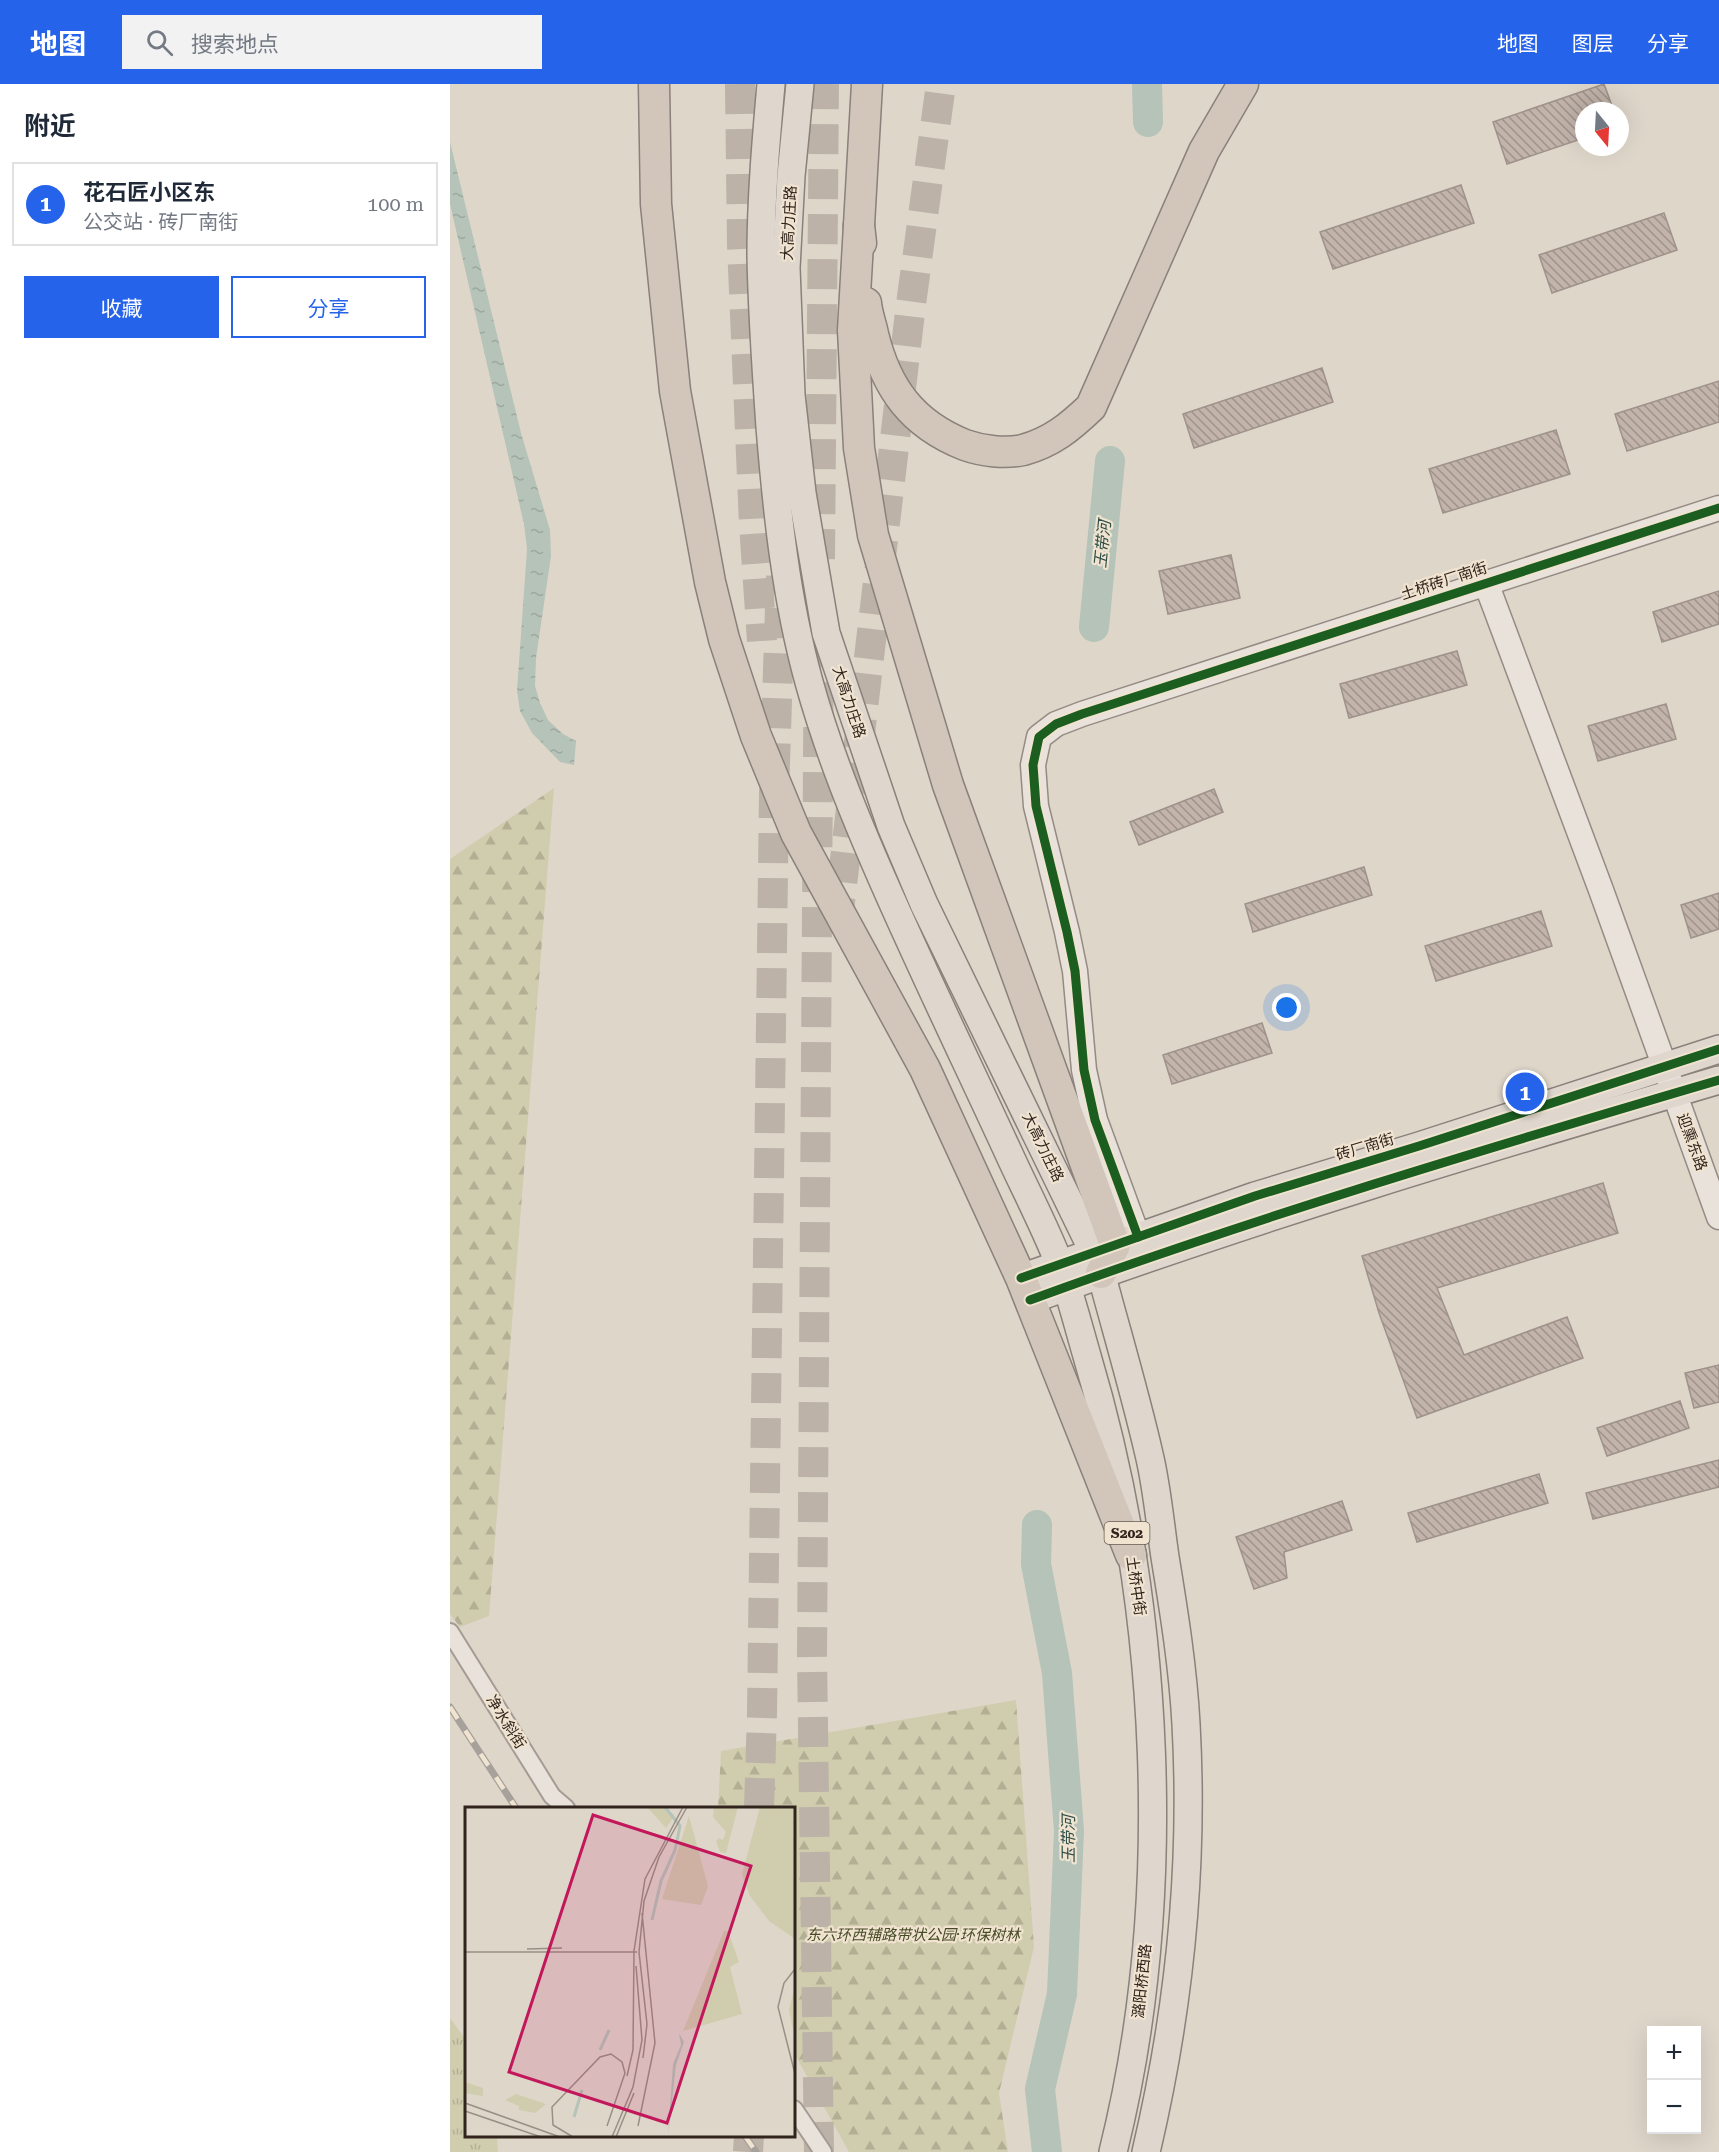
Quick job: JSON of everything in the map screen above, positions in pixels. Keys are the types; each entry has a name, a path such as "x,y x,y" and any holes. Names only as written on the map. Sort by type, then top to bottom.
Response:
{"highway":[{"path":"654,84 656,204 675,391 710,582 724,639 756,736 796,833 925,1069 1026,1289 1131,1555"},
{"path":"867,84 854,330 859,448 873,535 948,785 1112,1252"},
{"path":"859,225 867,310 887,378 901,400 924,424 949,439 974,448 1002,452 1021,450 1044,442 1069,428 1091,406 1204,151 1243,84"}],"main road":[{"name":"大高力庄路","path":"771,84 763,185 761,257 764,342 775,495 792,611 808,679 831,755 859,824 910,942 1063,1276"},
{"name":"大高力庄路","path":"800,84 791,176 786,268 791,383 802,493 826,633 891,826 924,904 1112,1252 1150,1455 1178,1639 1186,1723 1188,1810 1184,1913 1174,2005 1146,2152"},
{"name":"砖厂南街","path":"1026,1289 1063,1276 1112,1252 1255,1196 1419,1146 1719,1049"},
{"name":"砖厂南街","path":"1112,1252 1314,1202 1719,1080"},
{"name":"土桥中街","path":"1063,1276 1112,1450 1131,1555 1144,1646 1151,1730 1153,1809"},
{"name":"潞阳桥西路","path":"1113,2152 1125,2106 1141,2001 1149,1914 1153,1809"}],"street":[{"name":"土桥砖厂南街","path":"1112,1252 1095,1120 1084,1070 1074,971 1067,932 1036,806 1033,765 1039,737 1056,724 1719,508"},
{"name":"迎熏东路","path":"1486,583 1719,1217"},
{"name":"净水斜街","path":"450,1632 552,1796 564,1807"},
{"path":"795,2110 823,2152"}],"green space":[{"path":"554,788 489,1616 460,1627 450,1614 450,859"},
{"name":"东六环西辅路带状公园·环保树林","path":"1016,1700 1034,1947 999,2093 1008,2152 849,2152 795,2055 795,1807 718,1807 721,1751"},
{"path":"450,2018 465,2039 465,2137 497,2137 498,2152 450,2152"}],"water":[{"path":"450,142 521,433 550,530 551,556 536,658 535,686 548,720 563,734 576,741 574,765 560,762 532,733 520,711 517,691 527,549 524,524 450,204"}],"building":[{"path":"1604,84 1611,102 1575,102 1575,141 1507,164 1493,122"},
{"path":"1461,185 1474,223 1333,269 1320,232"},
{"path":"1664,213 1677,250 1552,293 1539,255"},
{"path":"1322,368 1333,402 1194,448 1183,414"},
{"path":"1719,381 1719,422 1627,451 1615,414"},
{"path":"1556,430 1570,474 1443,513 1429,469"},
{"path":"1231,555 1240,598 1168,614 1159,571"},
{"path":"1719,591 1719,624 1662,642 1653,612"},
{"path":"1457,651 1467,685 1349,718 1340,684"},
{"path":"1666,704 1676,739 1598,761 1588,726"},
{"path":"1214,789 1223,812 1139,845 1130,822"},
{"path":"1364,867 1372,895 1253,932 1245,904"},
{"path":"1719,893 1719,929 1691,938 1681,905"},
{"path":"1541,911 1552,946 1436,981 1425,946"},
{"path":"1262,1023 1272,1053 1172,1084 1163,1055"},
{"path":"1603,1183 1618,1233 1437,1288 1464,1355 1567,1317 1583,1358 1417,1418 1379,1313 1362,1256"},
{"path":"1719,1365 1719,1402 1694,1408 1685,1373"},
{"path":"1680,1401 1689,1428 1607,1456 1597,1428"},
{"path":"1719,1460 1719,1487 1593,1519 1586,1493"},
{"path":"1539,1474 1548,1503 1417,1542 1408,1513"},
{"path":"1342,1501 1352,1530 1284,1552 1287,1578 1254,1589 1236,1537"}],"waterway":[{"name":"玉带河","path":"1147,84 1148,122"},
{"name":"玉带河","path":"1094,627 1110,461"},
{"name":"玉带河","path":"1037,1525 1036,1564 1057,1673 1069,1831 1062,1994 1040,2089 1047,2152"}],"tunnel":[{"path":"740,84 742,245 754,524 762,641"},
{"path":"820,559 824,84"},
{"path":"837,927 911,304 941,84"},
{"path":"759,1807 774,795 781,576"},
{"path":"819,613 812,1656 819,2152"},
{"path":"748,2152 749,2137"}],"railway":[{"path":"450,1707 515,1807"},
{"path":"746,2137 756,2152"}],"cycle path":[{"path":"1138,1237 1095,1120 1084,1070 1075,971 1036,806 1033,765 1039,737 1056,724 1082,714 1719,508"},
{"path":"1021,1278 1255,1196 1419,1146 1719,1049"},
{"path":"1030,1300 1287,1212 1719,1080"}],"place":[{"name":"花石匠小区东","path":"1525,1092"}]}
